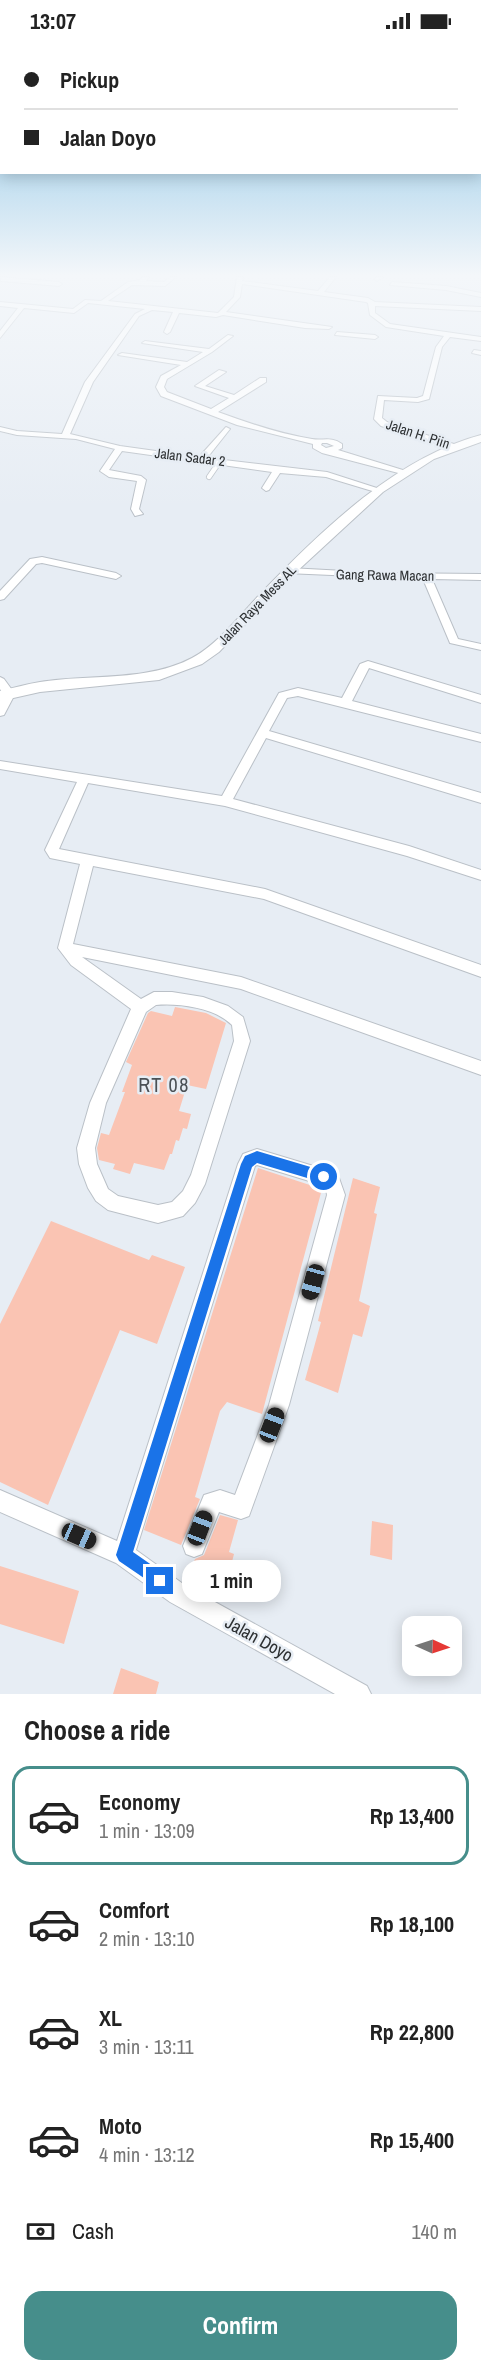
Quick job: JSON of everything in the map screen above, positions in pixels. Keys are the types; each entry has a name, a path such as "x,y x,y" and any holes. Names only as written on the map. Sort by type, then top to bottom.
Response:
{"street":[{"path":"64,436 89,382 109,354"},
{"path":"205,354 164,378 160,383 161,391 211,413 317,443 319,449 403,473"},
{"name":"Jalan H. Piin","path":"437,354 426,397 418,400 381,398 378,419 380,422 456,446"},
{"path":"122,355 187,364"},
{"path":"222,372 200,386 233,398"},
{"path":"211,413 262,380"},
{"name":"Jalan Sadar 2","path":"0,429 17,433 64,436 120,448 327,475 379,490"},
{"path":"202,458 226,429"},
{"name":"Jalan Raya Mess AL","path":"4,695 39,687 159,675 197,661 214,649 289,571 379,490 430,457 481,438"},
{"path":"120,448 104,471 108,475 142,480 135,504 138,514"},
{"path":"266,489 277,470"},
{"path":"0,597 33,561 42,560 116,576"},
{"name":"Gang Rawa Macan","path":"289,571 362,576 481,577"},
{"path":"426,576 454,642 481,647"},
{"path":"0,578 14,580"},
{"path":"346,702 364,666 369,664 481,699"},
{"path":"0,681 4,695 0,712"},
{"path":"225,801 283,696 289,693 308,693 481,738"},
{"path":"262,733 481,798"},
{"path":"0,765 225,801 409,851 481,875"},
{"path":"84,779 52,850 55,854 265,894 481,971"},
{"path":"65,948 88,860"},
{"path":"65,948 76,961 140,1007"},
{"path":"65,948 241,983 481,1068"},
{"path":"175,998 229,1012 238,1020 242,1041 199,1178 189,1197 177,1210 158,1214 114,1204 102,1195 88,1164 86,1148 98,1103 140,1007 154,999 175,998"},
{"path":"124,1555 247,1164 249,1160 257,1157 324,1177 333,1184 336,1195 279,1405 241,1508 220,1501 212,1503 194,1546"},
{"name":"Jalan Doyo","path":"0,1501 124,1555 178,1594 359,1694"}],"lane":[{"path":"208,477 220,460"}],"building":[{"path":"175,1007 206,1013 226,1023 206,1089 187,1085 179,1111 191,1114 187,1129 183,1128 179,1141 176,1140 164,1170 134,1163 130,1174 113,1169 115,1164 99,1160 97,1148 101,1133 109,1135 125,1092 122,1092 132,1065 126,1062 148,1013 151,1011 172,1016"},
{"path":"258,1168 322,1189 262,1414 227,1402 220,1411 195,1497 200,1499 181,1545 144,1530"},
{"path":"353,1178 380,1187 374,1213 377,1214 359,1301 370,1306 362,1337 353,1334 338,1393 305,1380 321,1322 318,1321"},
{"path":"51,1221 149,1260 152,1255 185,1267 157,1344 120,1330 48,1505 0,1482 0,1324"},
{"path":"220,1515 238,1520 229,1552 234,1554 225,1589 190,1574 195,1559 204,1555"},
{"path":"372,1521 393,1525 392,1560 370,1555"},
{"path":"0,1566 79,1591 64,1644 0,1624"},
{"path":"121,1668 159,1682 156,1694 113,1694"}],"district":[{"name":"RT 08","path":"164,1085"}],"route":[{"path":"160,1581 124,1555 247,1164 253,1157 257,1157 324,1177"}]}
